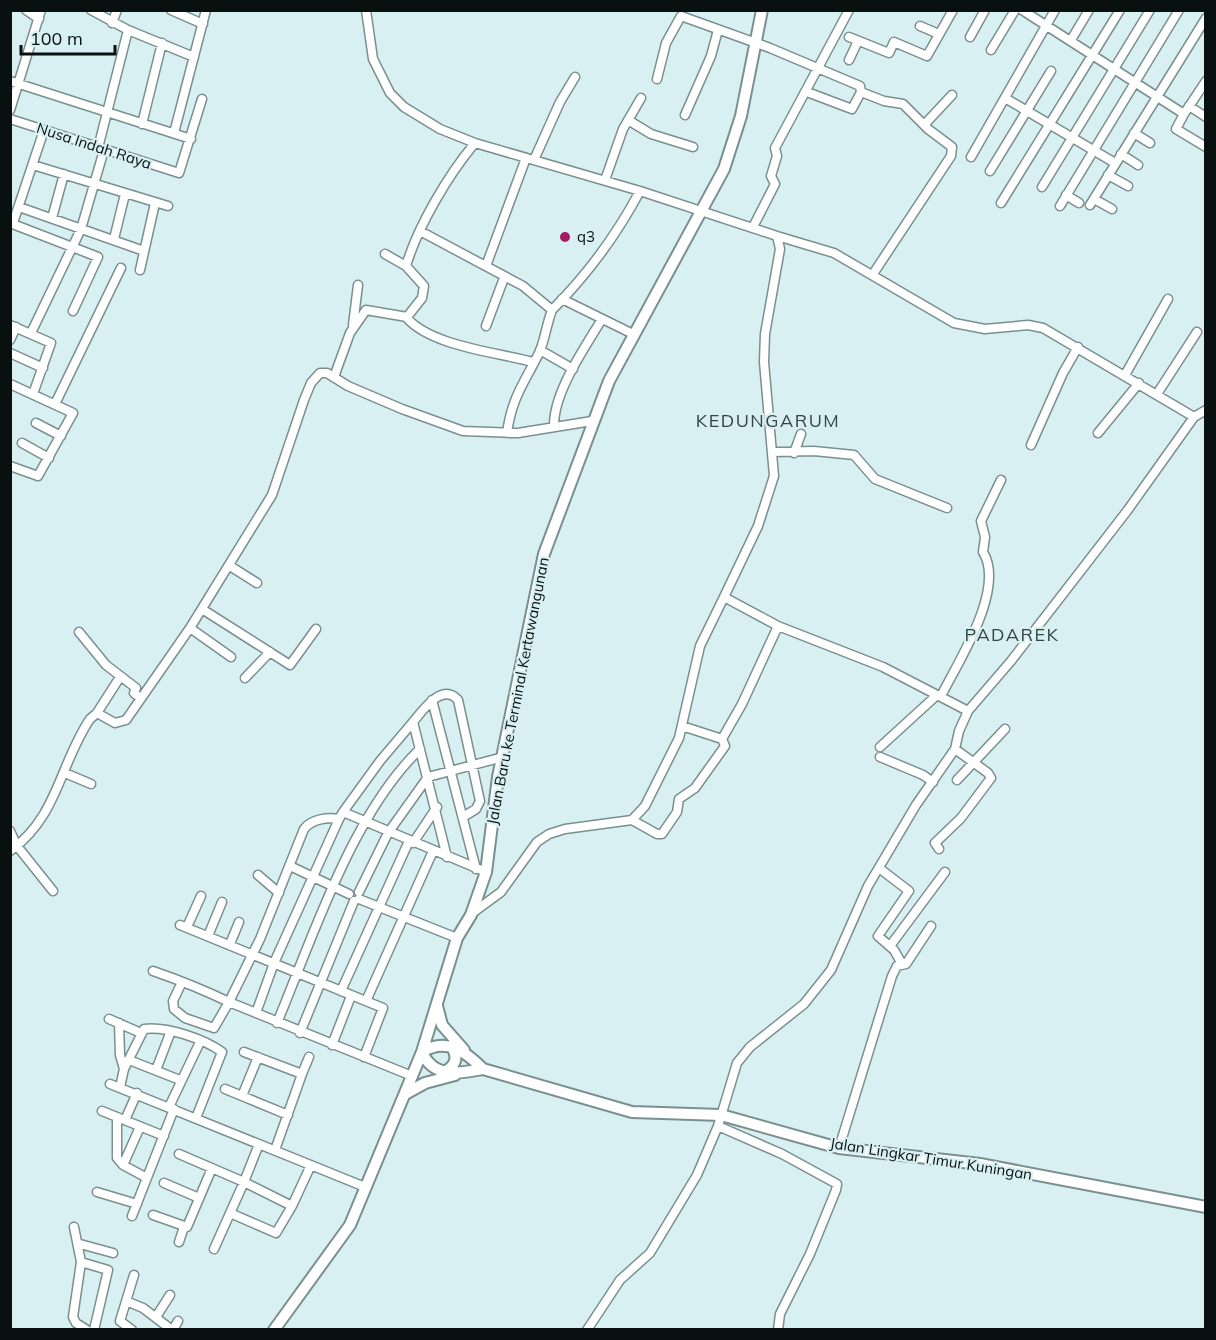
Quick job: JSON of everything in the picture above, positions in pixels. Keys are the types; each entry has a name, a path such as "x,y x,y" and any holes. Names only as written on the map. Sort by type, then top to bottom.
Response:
{"main road":[{"name":"Jalan Baru ke Terminal Kertawangunan","path":"274,1329 345,1233 422,1052 457,938 471,915 544,554 592,421 633,334 661,289 724,169 737,127 762,10"},
{"path":"437,1002 442,1025 469,1055"},
{"path":"438,1044 452,1046 456,1053 456,1061 452,1068 444,1072 432,1068 422,1052 438,1044"},
{"name":"Jalan Lingkar Timur Kuningan","path":"452,1046 469,1055 483,1069"},
{"name":"Jalan Lingkar Timur Kuningan","path":"444,1072 464,1073 483,1069 632,1112 719,1120 838,1148 980,1164 1206,1207"},
{"path":"405,1094 424,1083 464,1073"}],"street":[{"path":"10,110 14,82 40,15 26,10"},
{"path":"91,10 112,23 194,57"},
{"path":"112,23 117,10"},
{"path":"171,10 203,24"},
{"path":"174,133 207,10"},
{"path":"366,10 374,59 390,93 400,104 420,118 475,143 640,190 701,212 834,253 873,274 932,313 954,323 985,328 1028,325 1043,328 1078,346 1194,417"},
{"path":"695,21 699,10"},
{"path":"753,227 775,184 771,175 777,155 775,148 849,10"},
{"path":"970,37 985,10"},
{"path":"991,50 1015,10"},
{"path":"1022,10 1157,97 1206,117"},
{"path":"971,157 1055,10"},
{"path":"1071,40 1089,10"},
{"path":"1001,203 1120,10"},
{"path":"1042,187 1150,10"},
{"path":"1060,206 1179,10"},
{"path":"849,38 889,53 894,42 927,56 951,11"},
{"path":"657,79 666,43 679,16 755,42 818,68 860,86 861,92 852,109 807,92"},
{"path":"1112,209 1092,202 1206,18"},
{"path":"920,26 939,34"},
{"path":"31,333 81,229 95,184 107,112 128,30"},
{"path":"685,115 711,56 718,30"},
{"path":"849,60 858,41"},
{"path":"142,124 162,43"},
{"path":"990,171 1051,71"},
{"path":"486,266 530,159 575,77"},
{"path":"1206,81 1176,129 1206,147"},
{"path":"14,82 191,139 202,99"},
{"path":"861,92 884,101 903,104 924,125 952,147 951,156 873,274"},
{"path":"924,125 952,95"},
{"path":"605,180 628,120 641,98"},
{"path":"1005,98 1115,163"},
{"name":"Nusa Indah Raya","path":"10,119 178,173 182,171 191,139"},
{"path":"628,120 651,134 693,147"},
{"path":"44,130 12,223 97,256 99,260 73,311"},
{"path":"1134,133 1150,143"},
{"path":"406,266 420,231 464,156 475,143"},
{"path":"1121,154 1138,165"},
{"path":"33,165 168,206"},
{"path":"51,219 64,174"},
{"path":"1108,175 1128,186"},
{"path":"507,433 510,413 522,380 540,350 552,310 608,246 640,190"},
{"path":"114,239 126,194"},
{"path":"1066,195 1079,203"},
{"path":"140,270 155,203"},
{"path":"19,207 144,251"},
{"path":"420,231 527,289 552,310"},
{"path":"632,820 645,806 679,738 700,646 758,526 774,476 773,452 764,391 764,362 765,334 780,249 777,236"},
{"path":"385,254 406,266 425,288 413,313 406,317"},
{"path":"55,404 121,268"},
{"path":"486,326 504,278"},
{"path":"334,377 352,328 358,285"},
{"path":"562,299 633,334"},
{"path":"1125,375 1168,299"},
{"path":"352,328 368,309 406,317 416,326 452,345 484,349 533,362"},
{"path":"554,428 556,405 573,369 602,320"},
{"path":"10,340 13,326 51,343 33,394"},
{"path":"1157,394 1197,332"},
{"path":"1031,445 1062,373 1078,346"},
{"path":"540,350 573,369"},
{"path":"10,353 43,368"},
{"path":"97,713 119,724 126,720 140,698 157,680 230,567 272,495 311,383 320,373 448,426 479,433 536,432 592,421"},
{"path":"1098,433 1139,383"},
{"path":"10,384 73,413 49,458 35,477 10,466"},
{"path":"587,1329 620,1280 650,1252 697,1175 719,1120 737,1063 750,1047 804,1004 831,970 868,886 955,749 959,731 968,711 1011,661 1127,511 1194,417 1206,410"},
{"path":"36,423 61,436"},
{"path":"794,453 801,434"},
{"path":"22,443 49,458"},
{"path":"773,452 814,451 854,455 875,478 947,508"},
{"path":"880,747 939,695 985,604 990,581 987,559 983,552 985,537 981,521 1001,480"},
{"path":"230,567 257,583"},
{"path":"724,597 778,626 883,667 968,711"},
{"path":"202,609 292,665 316,629"},
{"path":"722,739 742,704 778,626"},
{"path":"190,628 231,657"},
{"path":"79,632 100,659 136,688 134,693 140,698"},
{"path":"245,678 270,651"},
{"path":"16,847 29,837 65,773 86,725 97,713 120,677"},
{"path":"256,1013 274,963 341,815 380,761 432,700 449,694 458,700 473,765 479,804 463,817"},
{"path":"432,700 463,817 481,870"},
{"path":"413,722 447,857"},
{"path":"471,915 501,892 537,842 549,834 565,829 632,820 657,834 662,834 677,812 679,799 695,788 725,746 722,739 682,726"},
{"path":"957,780 1005,729"},
{"path":"277,1023 334,886 364,822 404,766 420,749"},
{"path":"939,849 935,843 961,818 991,778 988,773 955,749"},
{"path":"300,1033 355,897 388,833 428,777 503,757"},
{"path":"880,757 923,775 933,782"},
{"path":"65,773 91,783"},
{"path":"341,991 411,842 436,807"},
{"path":"182,982 173,1001 174,1009 199,1024 214,1028 252,954 308,825 329,817 341,815 364,822 481,870"},
{"path":"10,831 16,847 53,891"},
{"path":"366,1001 433,851"},
{"path":"290,866 355,897 457,938"},
{"path":"879,868 909,891 878,936 890,946 902,964"},
{"path":"890,946 945,872"},
{"path":"258,875 279,893"},
{"path":"201,896 184,926 384,1008 364,1058"},
{"path":"208,936 222,902"},
{"path":"230,944 239,921"},
{"path":"838,1148 892,976 897,966 906,964 931,926"},
{"path":"153,970 300,1033 412,1077"},
{"path":"332,1045 351,996"},
{"path":"109,1019 141,1033"},
{"path":"119,1023 121,1061 124,1069"},
{"path":"120,1087 124,1069 141,1033 149,1028 171,1031 200,1042 222,1052 196,1118"},
{"path":"156,1070 171,1031"},
{"path":"132,1216 164,1136 180,1080 200,1042"},
{"path":"244,1052 302,1074"},
{"path":"242,1096 258,1057"},
{"path":"275,1150 309,1057"},
{"path":"129,1060 180,1080"},
{"path":"110,1084 365,1187"},
{"path":"225,1089 288,1115"},
{"path":"137,1093 121,1118 117,1158 123,1165 147,1178"},
{"path":"102,1111 164,1136"},
{"path":"719,1120 837,1184 810,1254 780,1314 778,1329"},
{"path":"123,1165 140,1126"},
{"path":"214,1249 259,1144"},
{"path":"179,1154 292,1206"},
{"path":"230,1213 276,1233 292,1206 311,1165"},
{"path":"179,1242 184,1227 189,1224 212,1168"},
{"path":"164,1183 200,1198"},
{"path":"97,1192 137,1204"},
{"path":"153,1215 184,1227"},
{"path":"74,1227 80,1244 81,1262 73,1317 76,1323 87,1329"},
{"path":"80,1244 113,1253"},
{"path":"98,1267 101,1250"},
{"path":"81,1262 108,1270 94,1329"},
{"path":"132,1329 120,1321 134,1275"},
{"path":"156,1317 170,1295"},
{"path":"126,1301 143,1308 173,1329 178,1321"}],"place":[{"name":"q3","path":"565,237"}],"district":[{"name":"KEDUNGARUM","path":"768,421"},
{"name":"PADAREK","path":"1012,635"}]}
